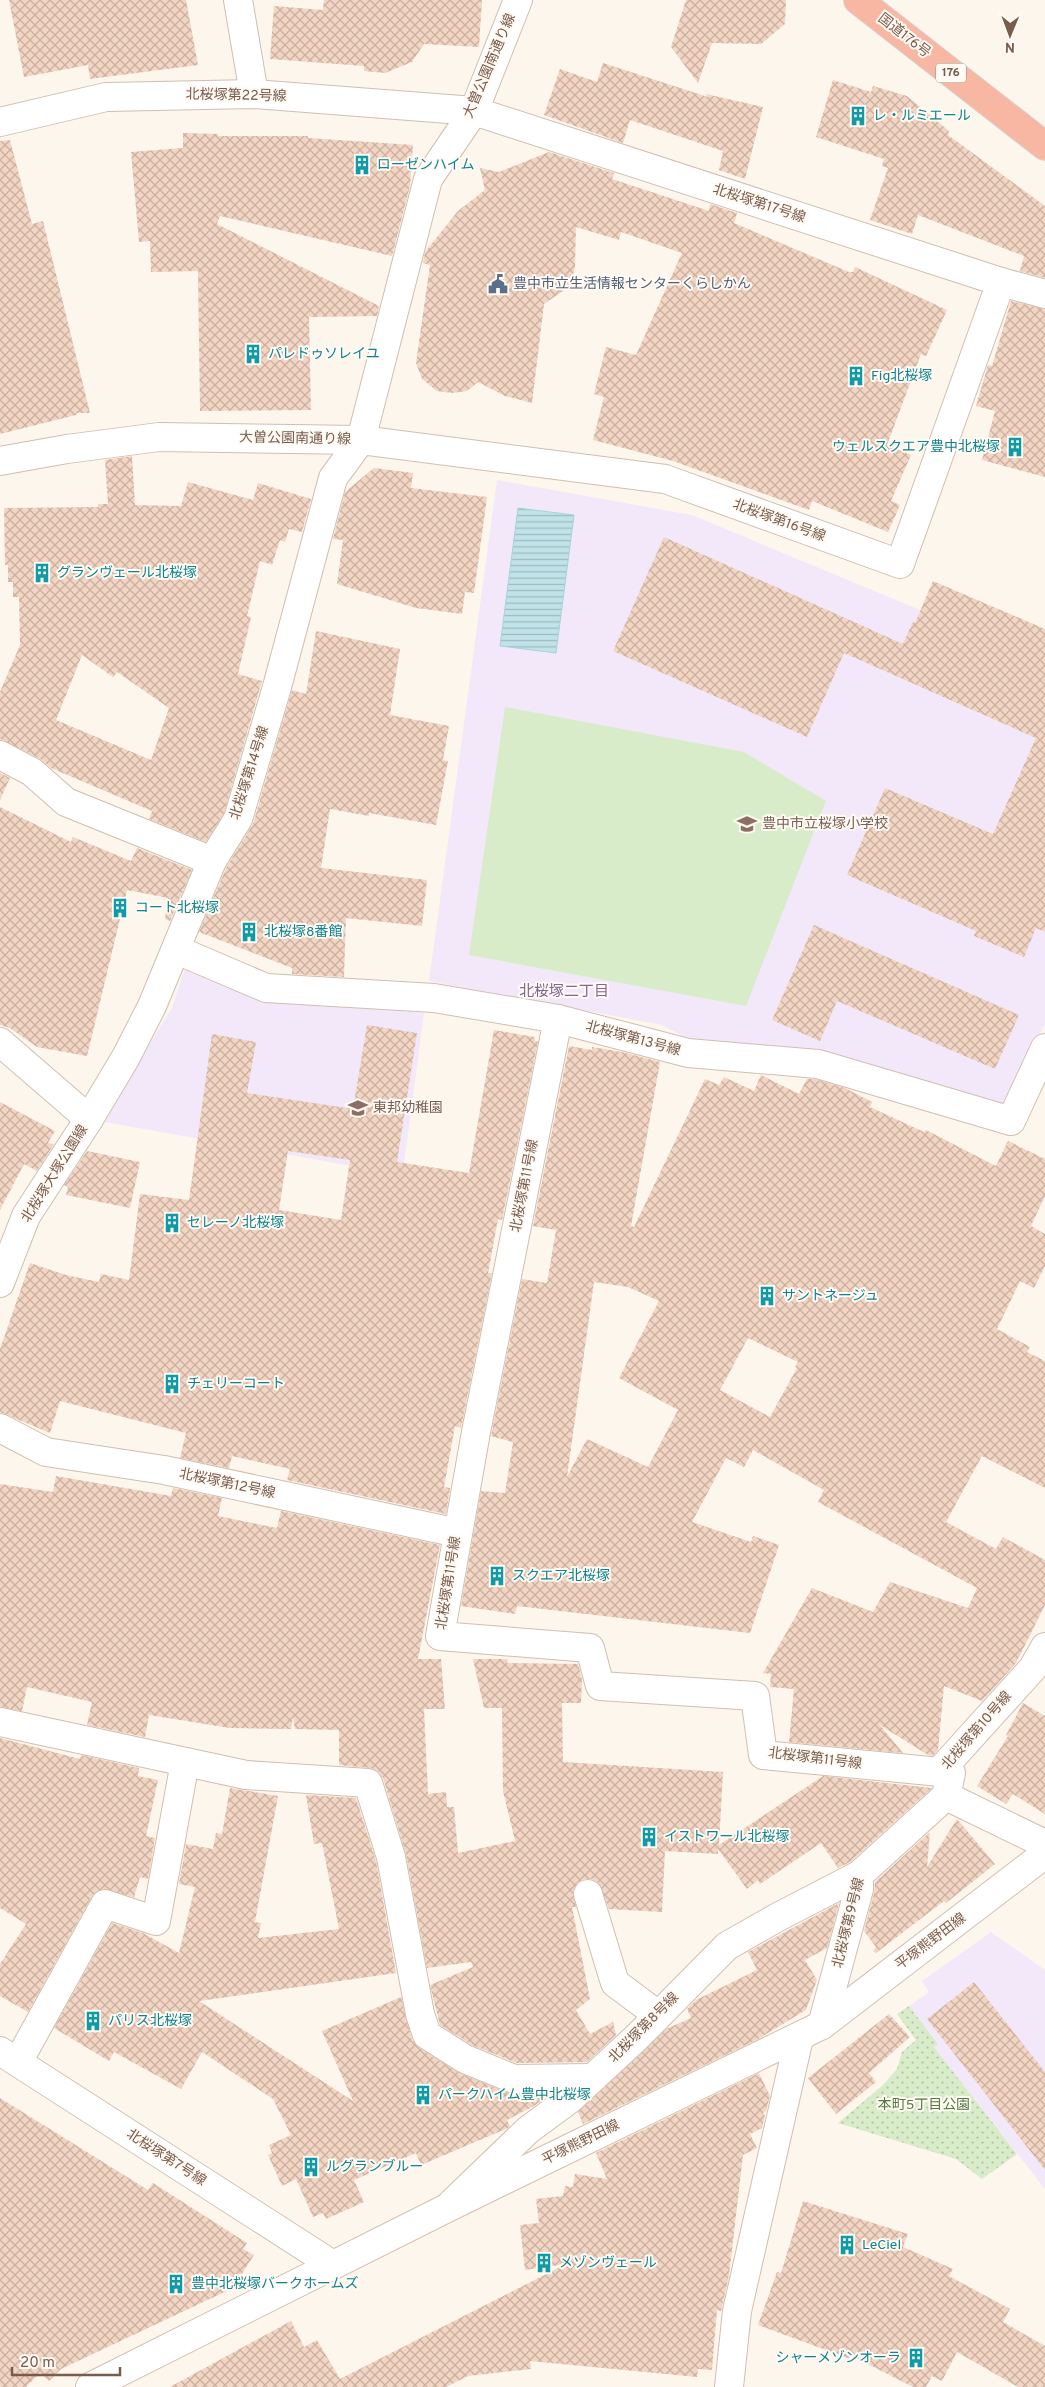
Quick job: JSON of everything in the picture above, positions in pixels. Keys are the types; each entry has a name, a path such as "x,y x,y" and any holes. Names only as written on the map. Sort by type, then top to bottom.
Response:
{"highway":[{"name":"国道176号","path":"858,0 1045,146"}],"street":[{"path":"238,0 254,94"},
{"name":"大曽公園南通り線","path":"0,461 67,449 159,438 361,440 428,180 474,111 518,0"},
{"name":"北桜塚第22号線","path":"0,122 106,97 254,94 474,111"},
{"name":"北桜塚第17号線","path":"474,111 1001,282 1045,294"},
{"name":"北桜塚第16号線","path":"361,440 665,479 900,564 1001,282"},
{"name":"北桜塚第14号線","path":"89,1119 134,1040 177,950 212,861 238,818 277,687 333,478 361,440"},
{"path":"0,755 32,772 66,802 212,861"},
{"name":"北桜塚第13号線","path":"177,950 266,988 434,998 558,1019 688,1053 818,1064 1011,1120 1045,1048"},
{"name":"北桜塚第11号線","path":"558,1019 458,1533 440,1636 590,1648 600,1686 755,1696 763,1755 942,1784"},
{"name":"北桜塚大塚公園線","path":"0,1042 89,1119 26,1216 0,1283"},
{"name":"北桜塚第12号線","path":"0,1428 46,1452 164,1470 458,1533"},
{"name":"北桜塚第10号線","path":"942,1784 1033,1668 1045,1647"},
{"path":"0,1722 246,1775 368,1783 391,1856 420,2014 427,2035 465,2059 514,2079 593,2078"},
{"path":"9,2057 105,1904 156,1921 184,1762"},
{"path":"942,1784 1045,1844"},
{"name":"北桜塚第9号線","path":"728,2387 737,2311 810,2031 859,1889 859,1875 942,1784"},
{"name":"平塚熊野田線","path":"90,2387 448,2208 810,2031 1045,1854"},
{"name":"北桜塚第8号線","path":"448,2208 528,2130 570,2099 593,2078 727,1946 859,1875"},
{"path":"588,1894 615,1983 658,2015"},
{"name":"北桜塚第7号線","path":"9,2057 333,2265"}],"shaded area":[{"name":"豊中市立桜塚小学校","path":"497,480 692,515 1045,662 1045,1024 1012,1098 995,1106 824,1050 765,1049 692,1041 662,1025 429,981"},
{"path":"187,962 256,1000 424,1013 404,1164 391,1173 105,1122 172,1008"},
{"path":"991,1932 1045,1970 1045,2189 934,2047 938,2044 909,2006 929,1992 922,1981"}],"green space":[{"path":"505,707 744,752 826,801 746,1006 469,955"},
{"name":"本町5丁目公園","path":"909,2006 938,2044 934,2047 1017,2154 982,2179 956,2159 838,2123 883,2085 897,2069 902,2052 916,2040 897,2014"}],"water":[{"path":"518,508 574,515 556,653 500,646"}],"building":[{"path":"9,0 186,0 198,65 90,79 88,65 24,77"},
{"path":"324,0 482,0 479,47 424,44 412,62 385,73 364,71 364,66 270,59 274,6 323,10"},
{"path":"686,0 786,0 785,24 761,44 712,43 698,83 671,47"},
{"path":"603,63 708,97 706,94 763,107 745,179 719,170 723,151 630,120 623,143 544,115 560,69 597,82"},
{"path":"833,80 871,92 873,86 907,96 949,131 948,135 1045,206 1045,278 1020,271 1024,256 918,215 912,234 870,220 888,168 882,166 884,159 816,137"},
{"path":"183,133 218,134 218,136 308,136 308,138 413,145 410,186 392,256 220,216 217,224 379,306 377,316 309,317 311,410 200,411 198,271 151,272 150,241 139,242 131,152 183,148"},
{"path":"10,140 32,224 43,221 90,413 77,413 76,415 0,434 0,141"},
{"path":"549,152 614,173 612,179 709,211 710,204 737,213 734,223 849,272 853,272 855,267 947,310 926,356 921,354 887,445 911,455 891,501 900,505 888,532 812,501 809,510 673,461 593,440 604,397 594,394 606,347 636,355 682,253 621,232 619,240 576,227 575,267 572,279 566,289 544,304 532,403 505,396 478,382 467,391 452,393 437,391 422,379 416,363 430,265 423,263 425,252 458,211 485,190 480,168 499,172"},
{"path":"1011,301 1045,309 1045,477 982,460 995,411 976,406 988,365 992,366"},
{"path":"132,456 135,505 181,506 188,482 253,500 258,483 311,499 302,532 289,529 285,542 280,540 272,565 260,561 247,616 251,617 238,674 262,681 224,813 206,842 149,819 152,811 51,768 39,758 0,739 0,692 20,645 19,597 13,597 13,582 8,582 8,565 5,565 4,508 98,507 98,504 108,504 105,460","holes":["82,655 113,677 117,672 169,708 151,760 56,720"]},
{"path":"374,468 413,473 411,488 487,497 474,593 465,592 462,614 416,608 337,584 343,540 333,539 345,492"},
{"path":"664,537 903,644 913,622 915,623 933,581 1045,629 1045,932 1036,928 1024,957 974,936 976,931 847,875 885,788 993,834 1036,738 844,653 807,737 613,651"},
{"path":"316,631 400,649 390,715 449,726 443,760 448,761 436,825 369,813 369,816 330,809 321,868 427,880 422,926 346,918 344,977 292,974 292,968 199,932 226,868 253,824 292,690 306,694"},
{"path":"0,773 10,778 0,800"},
{"path":"0,807 71,842 73,837 131,861 137,848 192,870 170,921 165,919 168,898 127,890 87,1056 37,1047 10,1028 0,1025"},
{"path":"814,925 1019,1015 995,1069 837,1001 820,1041 772,1020"},
{"path":"367,1025 417,1033 397,1162 469,1173 494,1030 535,1037 535,1041 538,1041 502,1220 498,1219 488,1273 492,1273 461,1428 455,1426 444,1487 450,1488 446,1514 287,1480 290,1469 232,1456 229,1468 180,1458 186,1433 60,1401 50,1433 0,1412 0,1349 30,1263 66,1275 99,1282 101,1274 129,1280 140,1194 189,1200 212,1034 256,1042 247,1093 353,1109","holes":["288,1151 350,1160 341,1220 279,1210"]},
{"path":"569,1046 592,1050 592,1047 622,1052 660,1062 631,1226 634,1227 705,1079 719,1085 724,1077 754,1091 761,1075 799,1094 807,1079 815,1079 845,1088 872,1102 870,1107 924,1132 926,1130 996,1166 1008,1141 1045,1159 1045,1196 1031,1226 1045,1234 1045,1266 1034,1288 1020,1281 997,1329 1030,1347 1027,1352 1045,1361 1045,1488 982,1456 946,1522 996,1549 1003,1537 1045,1560 1045,1605 1016,1663 982,1701 944,1686 938,1750 933,1756 928,1755 880,1725 903,1753 789,1742 794,1689 770,1687 771,1674 763,1673 812,1588 873,1612 890,1582 968,1608 977,1588 818,1502 824,1490 753,1450 744,1467 726,1458 692,1522 751,1542 753,1536 779,1545 750,1633 517,1606 515,1614 461,1606 481,1491 505,1493 513,1442 491,1436 522,1279 547,1283 556,1230 533,1226","holes":["594,1282 628,1287 659,1301 619,1378 678,1410 648,1467 587,1439 567,1477","748,1338 798,1362 795,1367 797,1368 770,1417 720,1390"]},
{"path":"0,1102 55,1131 48,1143 54,1144 37,1171 24,1164 0,1210"},
{"path":"87,1151 140,1162 130,1208 66,1195 68,1187 64,1185"},
{"path":"56,1476 171,1496 173,1488 222,1498 218,1516 277,1528 281,1511 440,1545 418,1659 441,1659 445,1709 424,1709 428,1794 446,1792 447,1807 454,1807 458,1853 515,1841 503,1791 502,1708 484,1708 473,1659 508,1659 507,1663 578,1664 582,1679 581,1703 562,1703 563,1762 723,1772 719,1845 823,1776 932,1788 850,1862 838,1868 821,1843 760,1884 758,1880 747,1889 718,1849 718,1854 665,1851 662,1912 609,1909 598,1882 592,1879 584,1879 577,1883 573,1891 576,1907 572,1907 590,1999 576,2010 590,2034 613,2022 616,2035 587,2062 517,2063 472,2045 440,2025 430,1985 473,1967 471,1962 427,1968 406,1854 383,1778 378,1771 370,1768 339,1765 339,1730 295,1729 293,1717 291,1729 230,1728 149,1715 145,1737 87,1725 92,1702 27,1687 22,1711 0,1707 0,1484 53,1492"},
{"path":"1023,1703 1045,1716 1045,1814 1013,1794 1006,1804 977,1786 1008,1736 1006,1735"},
{"path":"0,1738 80,1759 81,1755 139,1768 138,1776 158,1780 146,1836 155,1838 148,1879 140,1877 134,1897 103,1889 92,1896 28,2012 0,1996 0,1964 26,1924 0,1908"},
{"path":"230,1788 278,1796 255,1922 261,1923 258,1938 339,1929 322,1843 314,1844 306,1795 356,1798 376,1861 396,1973 199,2001 353,2101 322,2031 401,1997 412,2040 419,2048 459,2073 508,2093 550,2094 534,2106 507,2120 510,2126 508,2128 421,2165 416,2153 354,2180 364,2202 326,2219 323,2213 313,2217 296,2179 282,2186 268,2155 272,2153 269,2145 291,2135 273,2099 202,2052 181,2089 114,2052 109,2061 54,2028 112,1923 143,1933 179,1953 195,1887 179,1884 186,1844 213,1849 216,1833 222,1834"},
{"path":"957,1819 995,1864 946,1903 944,1901 876,1953 873,1951 876,1947 864,1931 875,1882 930,1832 927,1867"},
{"path":"839,1903 827,1948 805,1960 817,1980 806,2010 758,2039 583,2124 578,2112 666,2029 691,2018 687,2009 696,2000 757,1970 748,1952"},
{"path":"974,1982 1045,2072 1045,2170 927,2019"},
{"path":"889,2014 910,2037 869,2073 876,2082 836,2114 808,2078"},
{"path":"759,2073 770,2096 766,2111 763,2113 765,2116 762,2128 750,2134 757,2148 743,2155 729,2275 721,2311 717,2310 712,2370 698,2369 697,2377 530,2361 531,2369 468,2376 446,2387 170,2387 291,2321 304,2347 317,2340 340,2379 566,2264 525,2270 520,2225 539,2223 536,2199 563,2196 565,2186 573,2187 575,2174 607,2179 596,2153"},
{"path":"0,2098 148,2190 153,2183 247,2243 243,2249 254,2255 233,2288 61,2369 49,2381 40,2373 26,2387 0,2387"},
{"path":"803,2201 908,2234 903,2247 953,2269 949,2276 1010,2309 1003,2322 1045,2346 1045,2387 1018,2387 957,2352 942,2381 932,2376 926,2387 913,2387 854,2357 853,2360 758,2325 777,2272 781,2273"}],"place":[{"name":"レ・ルミエール","path":"858,116"},
{"name":"ローゼンハイム","path":"362,165"},
{"name":"豊中市立生活情報センターくらしかん","path":"498,284"},
{"name":"パレドゥソレイユ","path":"253,354"},
{"name":"Fig北桜塚","path":"856,376"},
{"name":"ウェルスクエア豊中北桜塚","path":"1015,447"},
{"name":"グランヴェール北桜塚","path":"42,573"},
{"name":"豊中市立桜塚小学校","path":"747,824"},
{"name":"コート北桜塚","path":"120,908"},
{"name":"北桜塚8番館","path":"249,932"},
{"name":"東邦幼稚園","path":"358,1108"},
{"name":"セレーノ北桜塚","path":"172,1223"},
{"name":"サントネージュ","path":"767,1296"},
{"name":"チェリーコート","path":"172,1384"},
{"name":"スクエア北桜塚","path":"497,1576"},
{"name":"イストワール北桜塚","path":"649,1837"},
{"name":"パリス北桜塚","path":"93,2021"},
{"name":"パークハイム豊中北桜塚","path":"423,2095"},
{"name":"ルグランブルー","path":"311,2167"},
{"name":"LeCiel","path":"847,2245"},
{"name":"メゾンヴェール","path":"544,2263"},
{"name":"豊中北桜塚バークホームズ","path":"176,2284"},
{"name":"シャーメゾンオーラ","path":"916,2358"}],"district":[{"name":"北桜塚二丁目","path":"564,992"}]}
